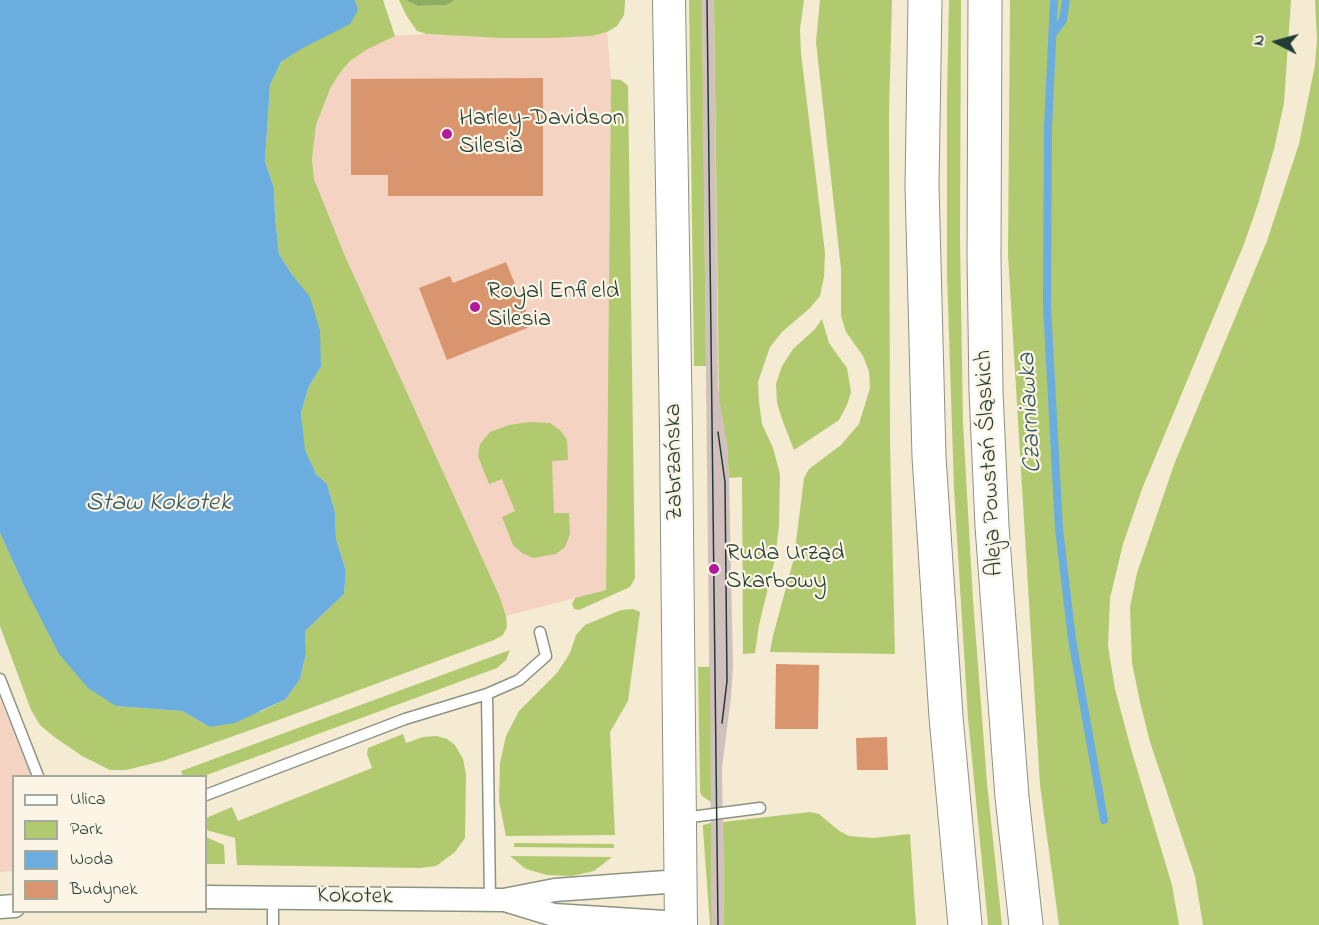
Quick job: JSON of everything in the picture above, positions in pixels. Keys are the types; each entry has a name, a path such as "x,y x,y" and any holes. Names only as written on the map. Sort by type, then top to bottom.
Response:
{"main road":[{"name":"Zabrzańska","path":"669,0 681,924"},
{"path":"925,0 922,185 929,445 943,670 965,925"},
{"name":"Aleja Powstań Śląskich","path":"985,0 984,246 986,391 991,504 1012,796 1026,925"},
{"path":"946,925 957,852"}],"street":[{"name":"Kokotek","path":"207,897 497,900 555,890 680,881"},
{"name":"Kokotek","path":"497,900 554,915 681,924"}],"lane":[{"path":"207,795 405,720 487,694 519,680 546,656 540,632"},
{"path":"0,679 37,775"},
{"path":"487,694 497,900"},
{"path":"680,818 760,808"},
{"path":"273,897 273,925"}],"shaded area":[{"path":"702,0 714,0 718,387 727,445 729,478 733,667 722,768 724,925 712,925"},
{"path":"607,32 611,79 606,590 506,616 499,595 345,256 314,179 312,159 316,125 330,89 350,61 366,50 395,36 427,34 499,38 592,36"},
{"path":"0,699 31,775 12,775 12,871 0,872"}],"green space":[{"path":"355,0 383,0 395,36 366,50 350,61 330,89 316,125 312,159 314,179 345,256 499,595 507,627 503,635 494,640 273,722 163,761 126,770 110,770 82,756 53,736 40,725 31,710 0,626 0,533 25,588 116,706 182,711 210,727 262,711 286,699 300,679 306,654 305,631 344,594 346,571 336,539 335,512 327,484 316,474 304,450 301,413 309,386 321,367 293,276 279,254 274,188 265,161 270,85 281,62 358,10"},
{"path":"399,0 405,0 418,6 447,5 455,0 625,0 625,3 624,15 617,26 607,32 592,36 499,38 427,34 417,31"},
{"path":"405,0 455,0 447,5 418,6"},
{"path":"689,0 702,0 706,366 694,366"},
{"path":"714,0 804,0 800,29 801,53 825,253 820,296 810,308 782,332 770,347 758,382 762,424 773,448 780,474 779,526 775,559 759,625 755,653 743,654 742,477 729,478 727,445 719,397"},
{"path":"820,0 892,0 889,112 890,442 895,654 770,652 794,558 804,478 809,469 841,445 859,424 870,388 869,371 863,356 846,332 841,316 841,269 816,42"},
{"path":"949,0 961,0 960,238 963,423 987,783 1002,925 988,925 968,718 954,489 947,274"},
{"path":"1010,0 1291,0 1284,103 1258,204 1244,244 1142,489 1123,544 1110,598 1108,646 1115,689 1172,885 1179,925 1059,925 1040,785 1008,255"},
{"path":"1315,0 1319,0 1319,925 1203,925 1195,876 1150,742 1140,702 1132,663 1130,607 1137,573 1175,462 1267,241 1299,144 1315,65 1317,39"},
{"path":"611,79 621,80 628,86 635,578 630,587 579,610 574,609 572,604 575,598 606,590"},
{"path":"822,319 829,343 847,368 851,392 839,420 794,450 777,403 776,384 782,366 793,349 815,329"},
{"path":"530,422 550,423 561,431 567,440 568,460 552,461 554,513 569,513 570,534 565,547 556,554 533,558 522,553 513,545 502,517 515,511 502,479 489,484 478,456 480,444 490,432 509,425"},
{"path":"633,609 640,612 628,701 610,732 615,835 506,836 499,801 500,763 506,736 519,711 557,673 570,653 576,635 585,625 621,610"},
{"path":"510,650 506,660 497,668 207,775 183,775 181,771"},
{"path":"698,667 710,667 711,802 700,792"},
{"path":"403,734 406,743 423,737 437,736 455,745 463,759 466,774 465,838 455,852 436,866 421,868 237,865 235,838 207,830 207,818 232,807 238,821 372,768 367,754 368,748"},
{"path":"810,812 819,814 849,836 873,838 910,834 916,925 724,925 723,822"},
{"path":"711,823 712,925 710,925 703,825"},
{"path":"207,837 224,845 225,864 207,864"},
{"path":"514,843 614,844 614,848 514,847"},
{"path":"510,856 612,857 594,871 572,876 547,875 526,869"}],"water":[{"name":"Staw Kokotek","path":"0,0 355,0 358,10 350,24 281,62 270,85 265,161 274,188 279,254 310,297 320,331 321,367 309,386 301,413 305,450 316,474 327,484 335,512 336,539 346,571 344,594 305,631 306,654 300,679 286,699 235,723 210,727 182,711 116,706 88,688 59,654 0,533"}],"building":[{"name":"Harley-Davidson Silesia","path":"543,78 543,196 388,196 388,175 351,175 351,79"},
{"name":"Royal Enfield Silesia","path":"506,262 532,326 447,360 419,288 450,276 453,283"},
{"path":"776,664 819,665 818,729 775,729"},
{"path":"887,737 888,770 857,770 856,738"}],"waterway":[{"name":"Czarniawka","path":"1054,0 1048,128 1047,306 1059,529 1072,639 1104,820"},
{"path":"1053,34 1063,20 1066,0"}],"tram line":[{"path":"707,0 718,925"},
{"path":"718,432 725,482 727,681 722,723"}],"place":[{"name":"Harley-Davidson Silesia","path":"447,134"},
{"name":"Royal Enfield Silesia","path":"475,307"},
{"name":"Ruda Urząd Skarbowy","path":"714,569"}]}
